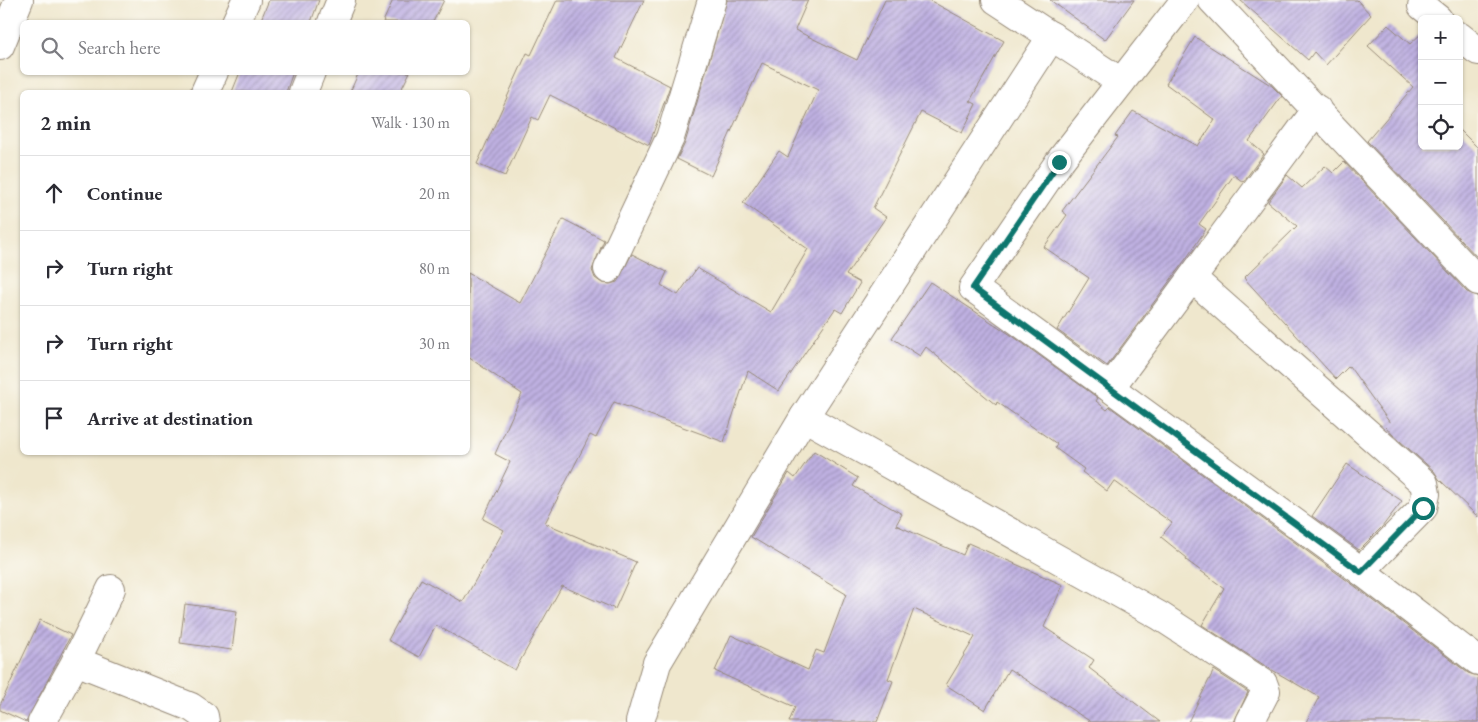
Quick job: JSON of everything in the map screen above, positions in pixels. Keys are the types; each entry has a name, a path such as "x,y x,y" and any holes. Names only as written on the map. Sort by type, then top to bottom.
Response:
{"street":[{"path":"0,46 19,0"},
{"path":"237,20 246,0"},
{"path":"333,20 341,0"},
{"path":"608,268 670,138 712,0"},
{"path":"996,0 1121,82"},
{"path":"1185,0 1059,162 973,288 1361,572 1478,661"},
{"path":"1212,0 1478,281"},
{"path":"640,722 657,663 804,417 1052,36"},
{"path":"1463,39 1478,51"},
{"path":"206,90 213,75"},
{"path":"304,90 310,75"},
{"path":"1110,388 1317,109"},
{"path":"1192,278 1424,483 1426,494 1423,508 1361,572"},
{"path":"804,417 1160,616 1214,650 1263,684 1266,692 1250,722"},
{"path":"42,722 76,661 111,590"},
{"path":"76,661 191,707 204,716 205,722"}],"building":[{"path":"269,0 319,0 312,20 261,20"},
{"path":"393,0 444,0 434,20 384,20"},
{"path":"557,0 644,0 616,58 670,86 649,145 550,95 538,120 532,117 505,176 477,164 527,53 531,55"},
{"path":"727,0 808,0 795,30 857,60 885,0 929,0 1004,41 970,101 976,104 962,133 921,112 873,208 886,217 846,275 860,283 842,313 835,309 779,391 748,371 724,442 614,402 596,438 590,435 545,523 636,562 615,609 562,586 515,670 436,625 419,657 388,640 421,579 463,602 504,530 483,519 510,462 495,454 522,394 470,358 470,274 520,303 563,219 604,240 592,270 595,278 602,283 610,284 617,282 632,254 667,272 661,285 678,295 697,268 771,312 808,249 743,203 779,151 788,157 818,90 762,63 711,176 677,159 685,143"},
{"path":"1050,0 1134,0 1105,40"},
{"path":"1240,0 1357,0 1371,15 1326,65 1314,52 1308,60"},
{"path":"1388,25 1410,44 1418,37 1418,150 1463,150 1463,133 1478,148 1478,258 1367,141 1413,87 1368,46"},
{"path":"1195,37 1272,86 1282,96 1249,141 1264,154 1243,182 1234,175 1199,224 1206,229 1107,366 1057,330 1089,278 1044,247 1067,215 1062,211 1118,137 1115,136 1133,111 1198,146 1215,120 1166,84"},
{"path":"239,75 292,75 287,90 233,90"},
{"path":"358,75 408,75 401,90 351,90"},
{"path":"1344,162 1467,292 1478,296 1478,517 1439,479 1434,471 1386,427 1390,423 1349,366 1336,379 1244,278 1297,226 1268,202 1287,175 1302,188 1325,166 1333,173"},
{"path":"930,282 1014,337 1098,398 1096,401 1107,410 1110,407 1352,584 1468,673 1478,676 1478,722 1306,722 1319,697 1267,667 1202,625 1224,588 1186,560 1187,558 1161,537 1172,523 1114,481 1107,491 1082,472 1084,469 1055,448 1057,444 997,402 996,405 926,347 920,356 892,338"},
{"path":"814,451 858,478 853,486 902,514 896,525 963,555 968,543 1063,585 1044,627 1094,660 1089,668 1160,722 1091,722 1009,669 985,710 946,685 975,637 914,609 888,679 893,681 877,722 789,722 795,707 715,671 731,635 808,670 816,650 824,653 846,594 751,537 789,473 795,478"},
{"path":"1347,464 1402,501 1382,527 1359,550 1312,516"},
{"path":"185,604 237,611 232,650 180,643"},
{"path":"40,620 71,635 26,722 0,710 0,705"},
{"path":"1214,670 1248,692 1234,722 1188,722"}],"route":[{"path":"1059,162 973,288 1361,572 1423,508"}]}
